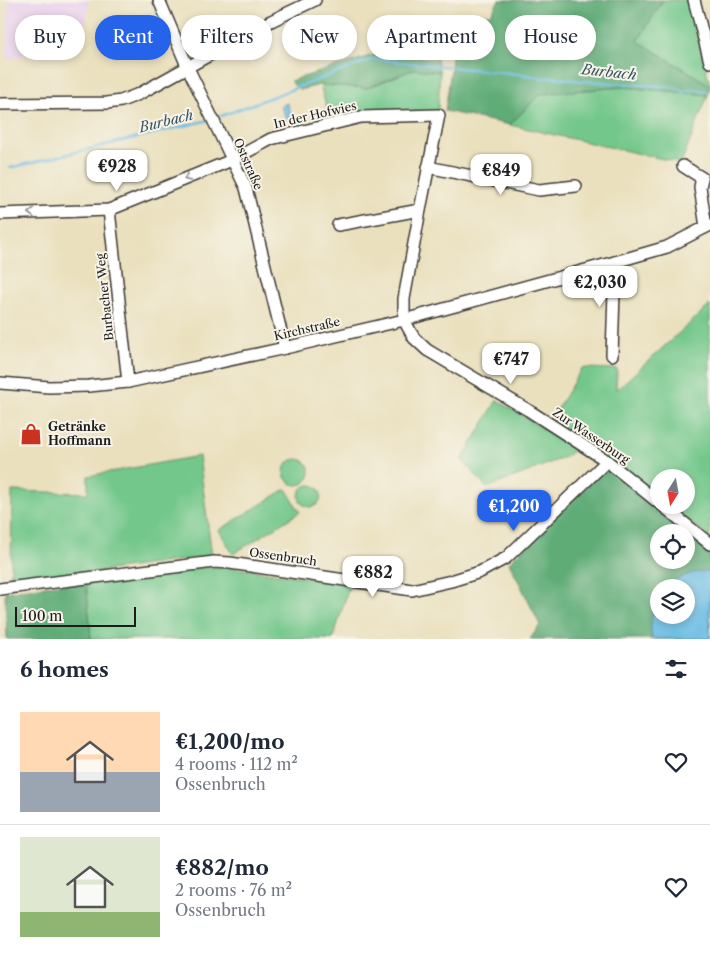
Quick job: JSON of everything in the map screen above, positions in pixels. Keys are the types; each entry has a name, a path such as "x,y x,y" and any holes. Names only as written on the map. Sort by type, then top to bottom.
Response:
{"street":[{"name":"Oststraße","path":"158,0 188,68 246,188 252,206 285,348"},
{"path":"0,104 107,103 121,101 139,94 271,21 315,0"},
{"path":"694,0 710,62"},
{"name":"In der Hofwies","path":"109,210 232,160 271,139 361,117 439,115 428,167"},
{"path":"683,166 706,178"},
{"path":"404,320 404,299 428,167 539,190 576,186"},
{"name":"Kirchstraße","path":"0,382 49,387 89,386 128,382 404,320 667,247 708,226 700,187 706,178"},
{"path":"0,214 109,210"},
{"name":"Burbacher Weg","path":"109,210 128,382"},
{"path":"338,225 420,210"},
{"path":"612,354 615,262"},
{"name":"Zur Wasserburg","path":"404,320 414,338 426,350 528,410 607,461 650,495"},
{"name":"Ossenbruch","path":"0,588 214,562 240,564 412,590 480,572 506,558 607,461"},
{"path":"673,514 710,544"}],"shaded area":[{"path":"8,0 89,0 85,30 85,15 15,15 15,58 7,60"}],"green space":[{"path":"499,0 663,0 638,41 710,85 708,95 623,87 540,94 510,125 445,111 452,60 495,60 495,15 455,14 491,14"},
{"path":"663,0 689,0 710,85 638,41"},
{"path":"367,57 367,60 437,60 440,72 414,69 367,88 320,85 299,90 290,81"},
{"path":"414,69 440,72 438,111 331,122 320,85 367,88"},
{"path":"623,87 708,95 681,163 510,125 540,94"},
{"path":"710,305 710,538 695,524 680,514 695,514 695,469 650,469 650,490 551,419 582,368 617,369 616,390"},
{"path":"497,400 576,449 565,457 487,488 462,460"},
{"path":"199,456 212,556 9,582 11,569 12,491 88,493 88,476"},
{"path":"297,459 306,463 310,472 306,481 297,485 288,481 284,472 288,463"},
{"path":"612,470 650,500 650,514 667,514 680,524 650,524 650,569 695,569 695,536 710,548 710,639 530,639 540,625 509,562 602,471"},
{"path":"310,485 318,488 321,496 318,504 310,507 302,504 299,496 302,488"},
{"path":"286,489 300,512 233,554 219,530"},
{"path":"210,567 236,568 345,583 349,587 333,639 91,639 86,580"},
{"path":"86,580 91,639 7,639 5,592"}],"water":[{"path":"287,103 292,116 286,119 281,106"},
{"path":"710,571 710,639 652,639 651,624 695,624 695,579 679,579 698,572"}],"waterway":[{"name":"Burbach","path":"221,116 373,59 542,78 554,77 582,81 675,87 684,92 694,89 707,92"},
{"name":"Burbach","path":"10,168 209,120"}],"place":[{"name":"Getränke Hoffmann","path":"31,434"}]}
